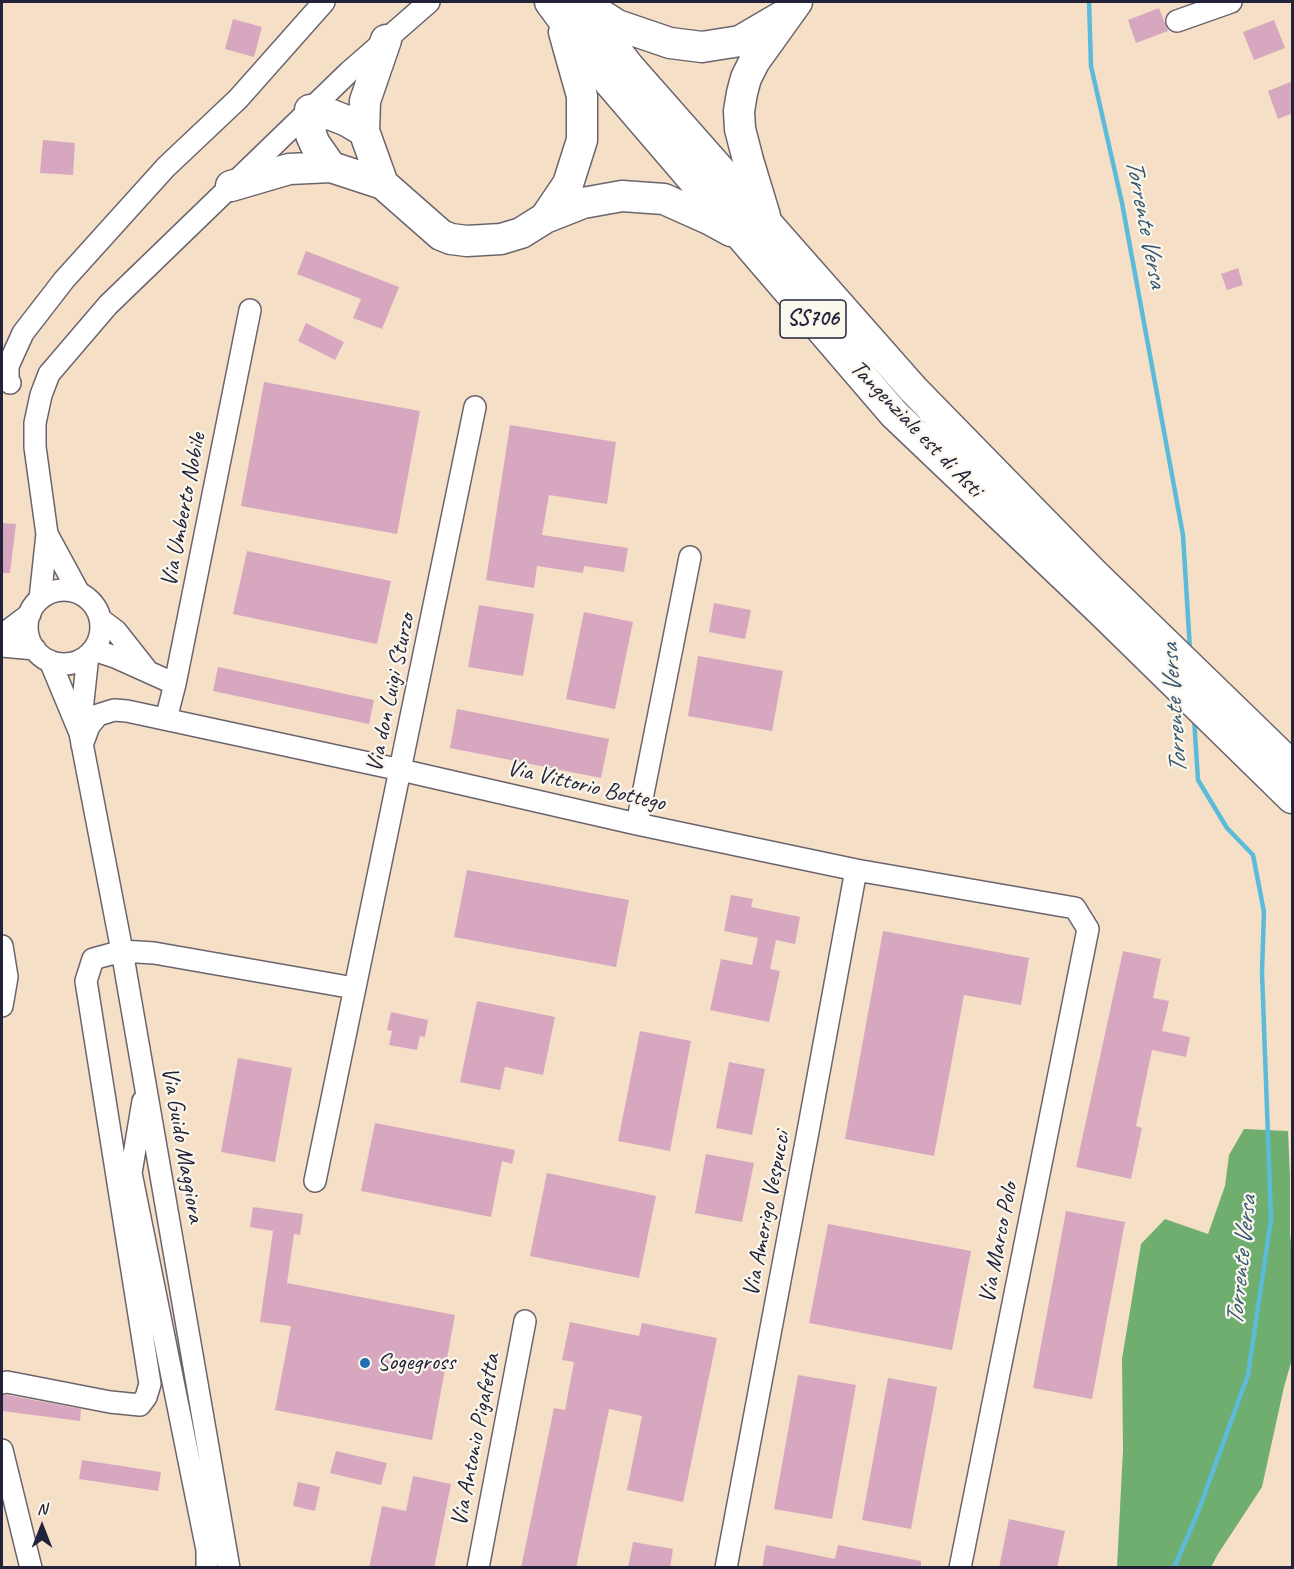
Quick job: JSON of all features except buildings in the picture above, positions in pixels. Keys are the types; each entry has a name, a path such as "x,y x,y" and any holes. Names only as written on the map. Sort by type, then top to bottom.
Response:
{"highway":[{"path":"545,218 568,184 582,140 582,96 572,57 566,3 617,25 670,43 702,46 740,41 793,7"},
{"name":"Tangenziale est di Asti","path":"566,3 610,82 1092,572 1293,766"},
{"path":"231,186 289,169 331,167 383,184 441,235 467,241 501,239 521,233 545,218 583,203 622,196 664,199 711,220 756,231 748,160 740,129 739,111 746,78 754,62 793,7"},
{"path":"383,184 364,131 365,101 386,40"},
{"path":"331,167 311,135 310,110 332,115 364,131"},
{"name":"Tangenziale est di Asti","path":"756,231 894,414 1293,798"}],"street":[{"path":"41,394 6,384 8,366 23,333 64,280 166,168 238,99 324,2"},
{"path":"42,655 29,638 27,626 35,606 47,534 35,447 41,394 49,374 108,305 310,110 429,2"},
{"path":"1177,21 1231,2"},
{"name":"Via Umberto Nobile","path":"166,719 250,310"},
{"name":"Via don Luigi Sturzo","path":"315,1180 475,407"},
{"path":"47,534 79,593"},
{"path":"637,824 690,557"},
{"path":"2,635 49,593 59,590 69,590 89,599 100,619 100,635 91,652 79,661 70,664 60,664 42,655 2,646"},
{"path":"100,619 116,631 146,670"},
{"path":"91,652 115,657 175,684"},
{"name":"Via Guido Maggiora","path":"81,739 91,652"},
{"name":"Via Guido Maggiora","path":"42,655 81,739 122,951 230,1568"},
{"name":"Via Vittorio Bottego","path":"81,739 98,715 114,710 127,711 856,870 1075,908 1088,929"},
{"name":"Via Amerigo Vespucci","path":"726,1568 856,870"},
{"name":"Via Marco Polo","path":"960,1568 1088,929"},
{"path":"2,946 7,977 2,1006"},
{"path":"2,1383 7,1382 141,1406 150,1384 86,981 93,959 122,951 154,953 354,988"},
{"path":"146,1086 131,1173 207,1550 207,1568"},
{"name":"Via Antonio Pigafetta","path":"478,1568 525,1321"},
{"path":"2,1450 31,1568"}],"green space":[{"path":"1244,1129 1288,1131 1292,1249 1292,1359 1262,1487 1211,1567 1117,1567 1123,1450 1122,1359 1141,1244 1165,1219 1208,1234 1225,1186 1229,1155"}],"waterway":[{"name":"Torrente Versa","path":"1089,2 1091,66 1122,203 1183,535 1190,650"},
{"name":"Torrente Versa","path":"1174,1568 1198,1512 1248,1375 1271,1219 1262,972 1264,912 1253,855 1227,828 1198,780 1194,718"}],"place":[{"name":"Sogegross","path":"365,1363"}]}
